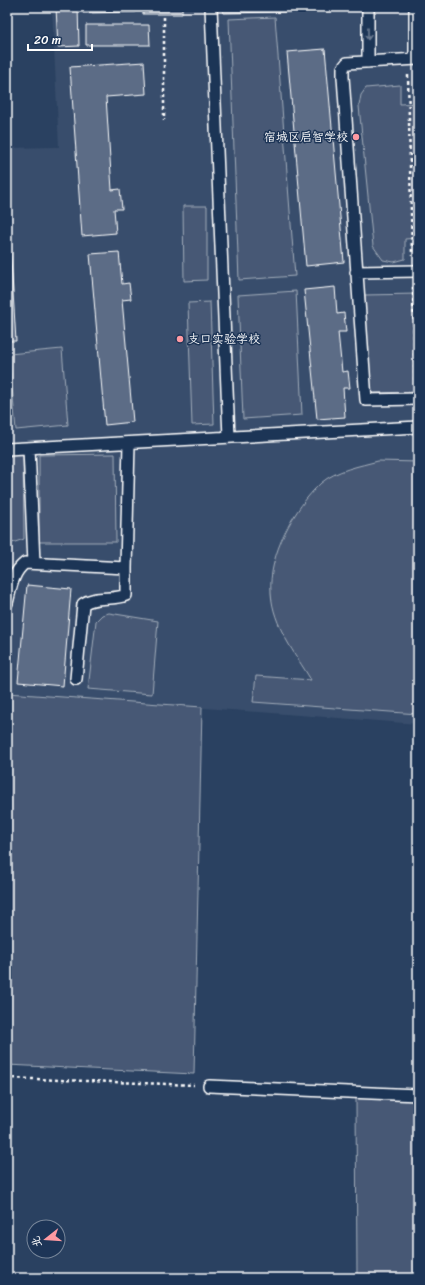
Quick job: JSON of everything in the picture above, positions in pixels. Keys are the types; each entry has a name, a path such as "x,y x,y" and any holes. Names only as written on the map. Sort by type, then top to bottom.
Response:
{"lane":[{"path":"211,7 229,437"},
{"path":"368,7 368,62"},
{"path":"415,7 414,59 347,62 343,68 342,77 366,400 417,399"},
{"path":"356,272 415,271"},
{"path":"7,449 418,427"},
{"path":"76,679 83,604 90,599 116,599 126,595 129,443"},
{"path":"29,448 34,563"},
{"path":"7,603 14,576 18,568 25,563 126,568"},
{"path":"209,1086 418,1095"}],"path":[{"path":"164,17 164,120"},
{"path":"414,59 417,399"},
{"path":"7,1078 209,1086"}],"shaded area":[{"name":"支口实验学校","path":"52,7 418,7 418,724 7,693 7,148 59,147"},
{"path":"275,17 295,276 239,280 229,19"},
{"path":"400,85 400,104 418,103 418,238 405,239 405,259 394,262 383,260 373,246 359,106 361,95 366,88"},
{"path":"183,206 207,206 207,280 184,281"},
{"path":"296,291 302,415 243,419 238,295"},
{"path":"418,294 418,392 367,393 365,295"},
{"path":"210,302 214,424 192,425 188,303"},
{"path":"62,349 68,425 16,430 9,354"},
{"path":"115,454 116,542 39,542 39,455"},
{"path":"23,456 24,539 12,543 7,547 7,457"},
{"path":"378,461 418,462 418,714 253,702 256,676 311,680 280,628 273,605 271,578 278,548 285,533 301,505 321,483 341,472"},
{"path":"109,613 158,621 152,694 88,689 96,621 102,615"},
{"path":"7,693 202,707 194,1074 7,1065"},
{"path":"356,1098 418,1101 418,1278 357,1278"}],"building":[{"path":"56,7 78,7 79,46 58,47"},
{"path":"83,7 136,7 136,12 83,13"},
{"path":"143,7 182,7 182,14 143,14"},
{"path":"223,7 332,7 332,11 223,13"},
{"path":"86,25 149,25 150,45 86,45"},
{"path":"325,49 344,262 306,266 287,52"},
{"path":"144,62 146,94 106,97 112,190 120,189 122,209 114,209 116,233 82,236 70,67"},
{"path":"7,195 16,341 7,341"},
{"path":"119,252 122,284 129,283 131,299 122,300 133,422 105,425 90,254"},
{"path":"335,287 337,314 344,313 346,332 338,332 342,372 348,371 350,388 343,388 345,417 317,419 304,290"},
{"path":"27,585 71,589 63,686 18,682"}],"place":[{"name":"宿城区启智学校","path":"356,137"},
{"name":"支口实验学校","path":"180,339"}]}
